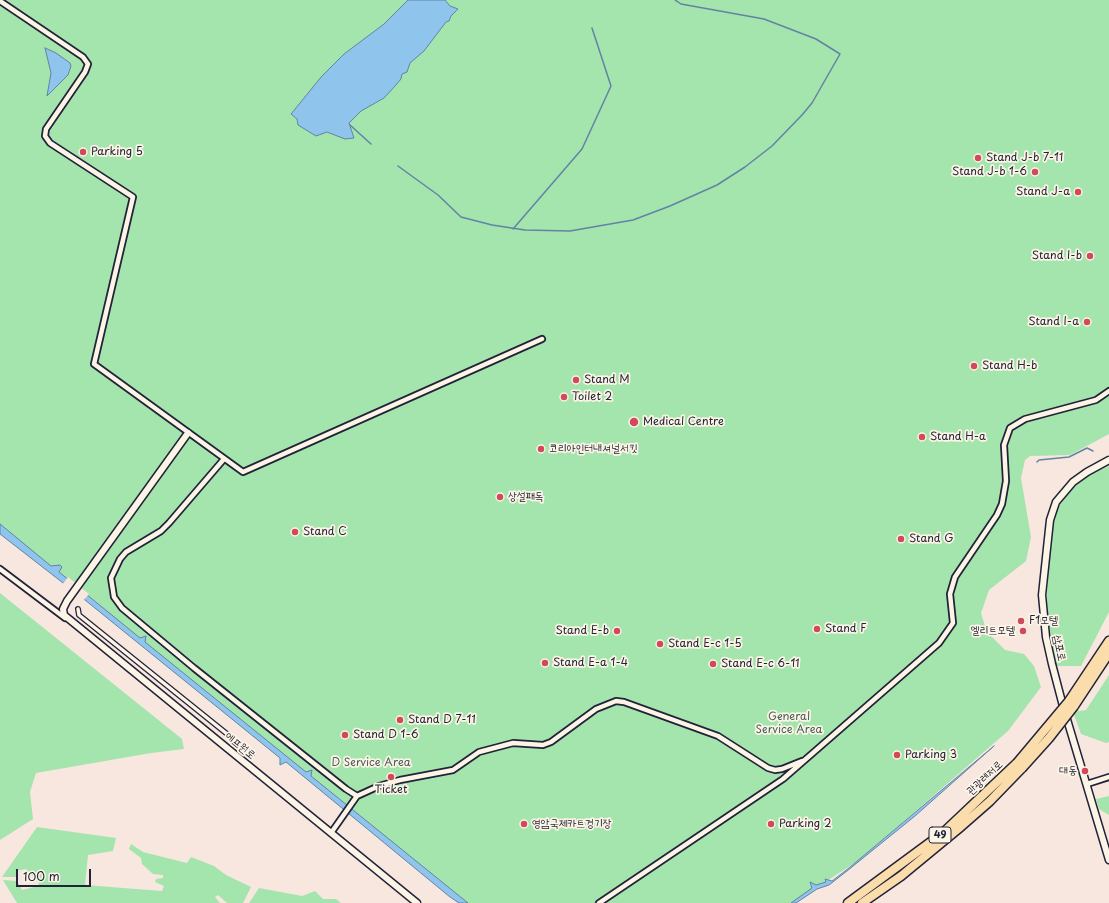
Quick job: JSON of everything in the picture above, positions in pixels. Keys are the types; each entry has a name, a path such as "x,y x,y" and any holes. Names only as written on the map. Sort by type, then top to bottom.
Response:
{"highway":[{"name":"관광레저로","path":"855,901 901,876 990,801 1020,765 1049,738 1109,641"},
{"name":"관광레저로","path":"1072,703 1109,654"}],"street":[{"path":"0,1 83,57 88,64 85,72 46,129 45,136 50,143 133,197 94,364 243,472 542,339"},
{"path":"599,903 776,784 934,648 951,628 953,623 950,594 959,570 997,515 1002,504 1006,482 1004,445 1010,428 1025,419 1096,400 1109,391"},
{"path":"65,618 62,613 67,601 188,433"},
{"path":"224,459 169,524 161,531 126,552 120,559 111,578 114,597 122,608 194,668 346,789 357,796"},
{"name":"삼포로","path":"1109,460 1087,472 1073,482 1056,502 1049,527 1042,589 1042,615 1063,706 1109,860"},
{"path":"0,569 65,618"},
{"path":"78,609 79,615 252,754"},
{"name":"에프원로","path":"65,618 417,903"},
{"path":"331,833 357,796 379,786 400,780 453,770 479,752 512,743 543,745 551,742 596,708 616,701 624,702 718,736 768,768 778,777 776,784"},
{"path":"768,768 775,770 789,767 810,756"},
{"path":"1087,784 1109,777"}],"green space":[{"name":"코리아인터내셔널서킷","path":"0,0 1109,0 1109,434 1070,455 1030,456 1025,460 1021,478 1031,537 1026,561 989,590 981,613 987,632 1005,650 1024,654 1034,666 1041,687 1008,731 858,861 792,903 464,903 0,528"},
{"path":"1109,466 1109,612 1081,666 1056,666 1049,636 1046,609 1050,536 1056,511 1067,494 1087,476"},
{"path":"0,593 182,739 184,749 151,753 36,773 30,792 33,819 0,840"},
{"path":"1109,675 1109,742 1106,743 1081,734 1073,712 1086,710"},
{"path":"1109,796 1109,815 1099,809 1096,799"},
{"path":"37,827 116,838 113,851 88,855 85,885 162,891 164,886 155,882 156,879 163,878 163,875 153,874 142,864 141,858 129,849 131,844 143,852 187,863 191,857 214,866 226,875 251,887 243,903 227,903 218,895 215,897 220,903 17,903 3,880 17,881 22,890 38,886 39,883 26,869 16,871 16,877 2,877"},
{"path":"259,888 302,896 315,891 323,899 336,899 341,903 249,903"}],"water":[{"path":"408,0 445,0 450,6 458,9 424,51 410,63 407,72 402,74 401,79 384,98 361,111 349,123 354,138 345,139 327,132 316,136 298,125 297,119 291,114 322,76 344,54 384,24"},
{"path":"45,48 56,53 70,63 71,66 68,75 47,96 51,73"},
{"path":"0,524 51,566 60,565 62,567 59,572 140,638 146,636 145,642 306,772 312,770 311,776 468,903 459,903 450,897 286,762 280,765 280,758 85,600 0,534"},
{"path":"994,746 915,816 829,885 817,889 796,903 791,903 812,888 810,882 816,885 826,882 825,879 832,881 849,868"}],"pier":[{"path":"68,577 89,594 83,601 62,585"}],"waterway":[{"path":"398,166 438,195 461,217 492,225 525,230 570,231 633,220 670,206 717,185 745,167 772,146 802,115 812,103 840,54 816,39 764,19 681,4 675,0"},
{"path":"513,229 582,149 611,86 592,28"},
{"path":"350,125 371,144"},
{"path":"1037,462 1039,460 1069,457 1087,448 1093,451"}],"place":[{"name":"Parking 5","path":"83,152"},
{"name":"Stand J-b 7-11","path":"978,158"},
{"name":"Stand J-b 1-6","path":"1035,172"},
{"name":"Stand J-a","path":"1078,192"},
{"name":"Stand I-b","path":"1090,256"},
{"name":"Stand I-a","path":"1087,322"},
{"name":"Stand H-b","path":"974,366"},
{"name":"Stand M","path":"576,380"},
{"name":"Toilet 2","path":"564,397"},
{"name":"Medical Centre","path":"634,422"},
{"name":"Stand H-a","path":"922,437"},
{"name":"코리아인터내셔널서킷","path":"541,449"},
{"name":"상설패독","path":"500,497"},
{"name":"Stand C","path":"295,532"},
{"name":"Stand G","path":"901,539"},
{"name":"F1모텔","path":"1021,621"},
{"name":"Stand F","path":"817,629"},
{"name":"Stand E-b","path":"617,631"},
{"name":"엘리트모텔","path":"1023,631"},
{"name":"Stand E-c 1-5","path":"660,644"},
{"name":"Stand E-a 1-4","path":"545,663"},
{"name":"Stand E-c 6-11","path":"713,664"},
{"name":"Stand D 7-11","path":"400,720"},
{"name":"Stand D 1-6","path":"345,735"},
{"name":"Parking 3","path":"897,755"},
{"name":"대동","path":"1085,771"},
{"name":"Ticket","path":"391,777"},
{"name":"영암국제카트경기장","path":"524,824"},
{"name":"Parking 2","path":"771,824"}],"park label":[{"name":"General Service Area","path":"789,723"},
{"name":"D Service Area","path":"371,763"}]}
